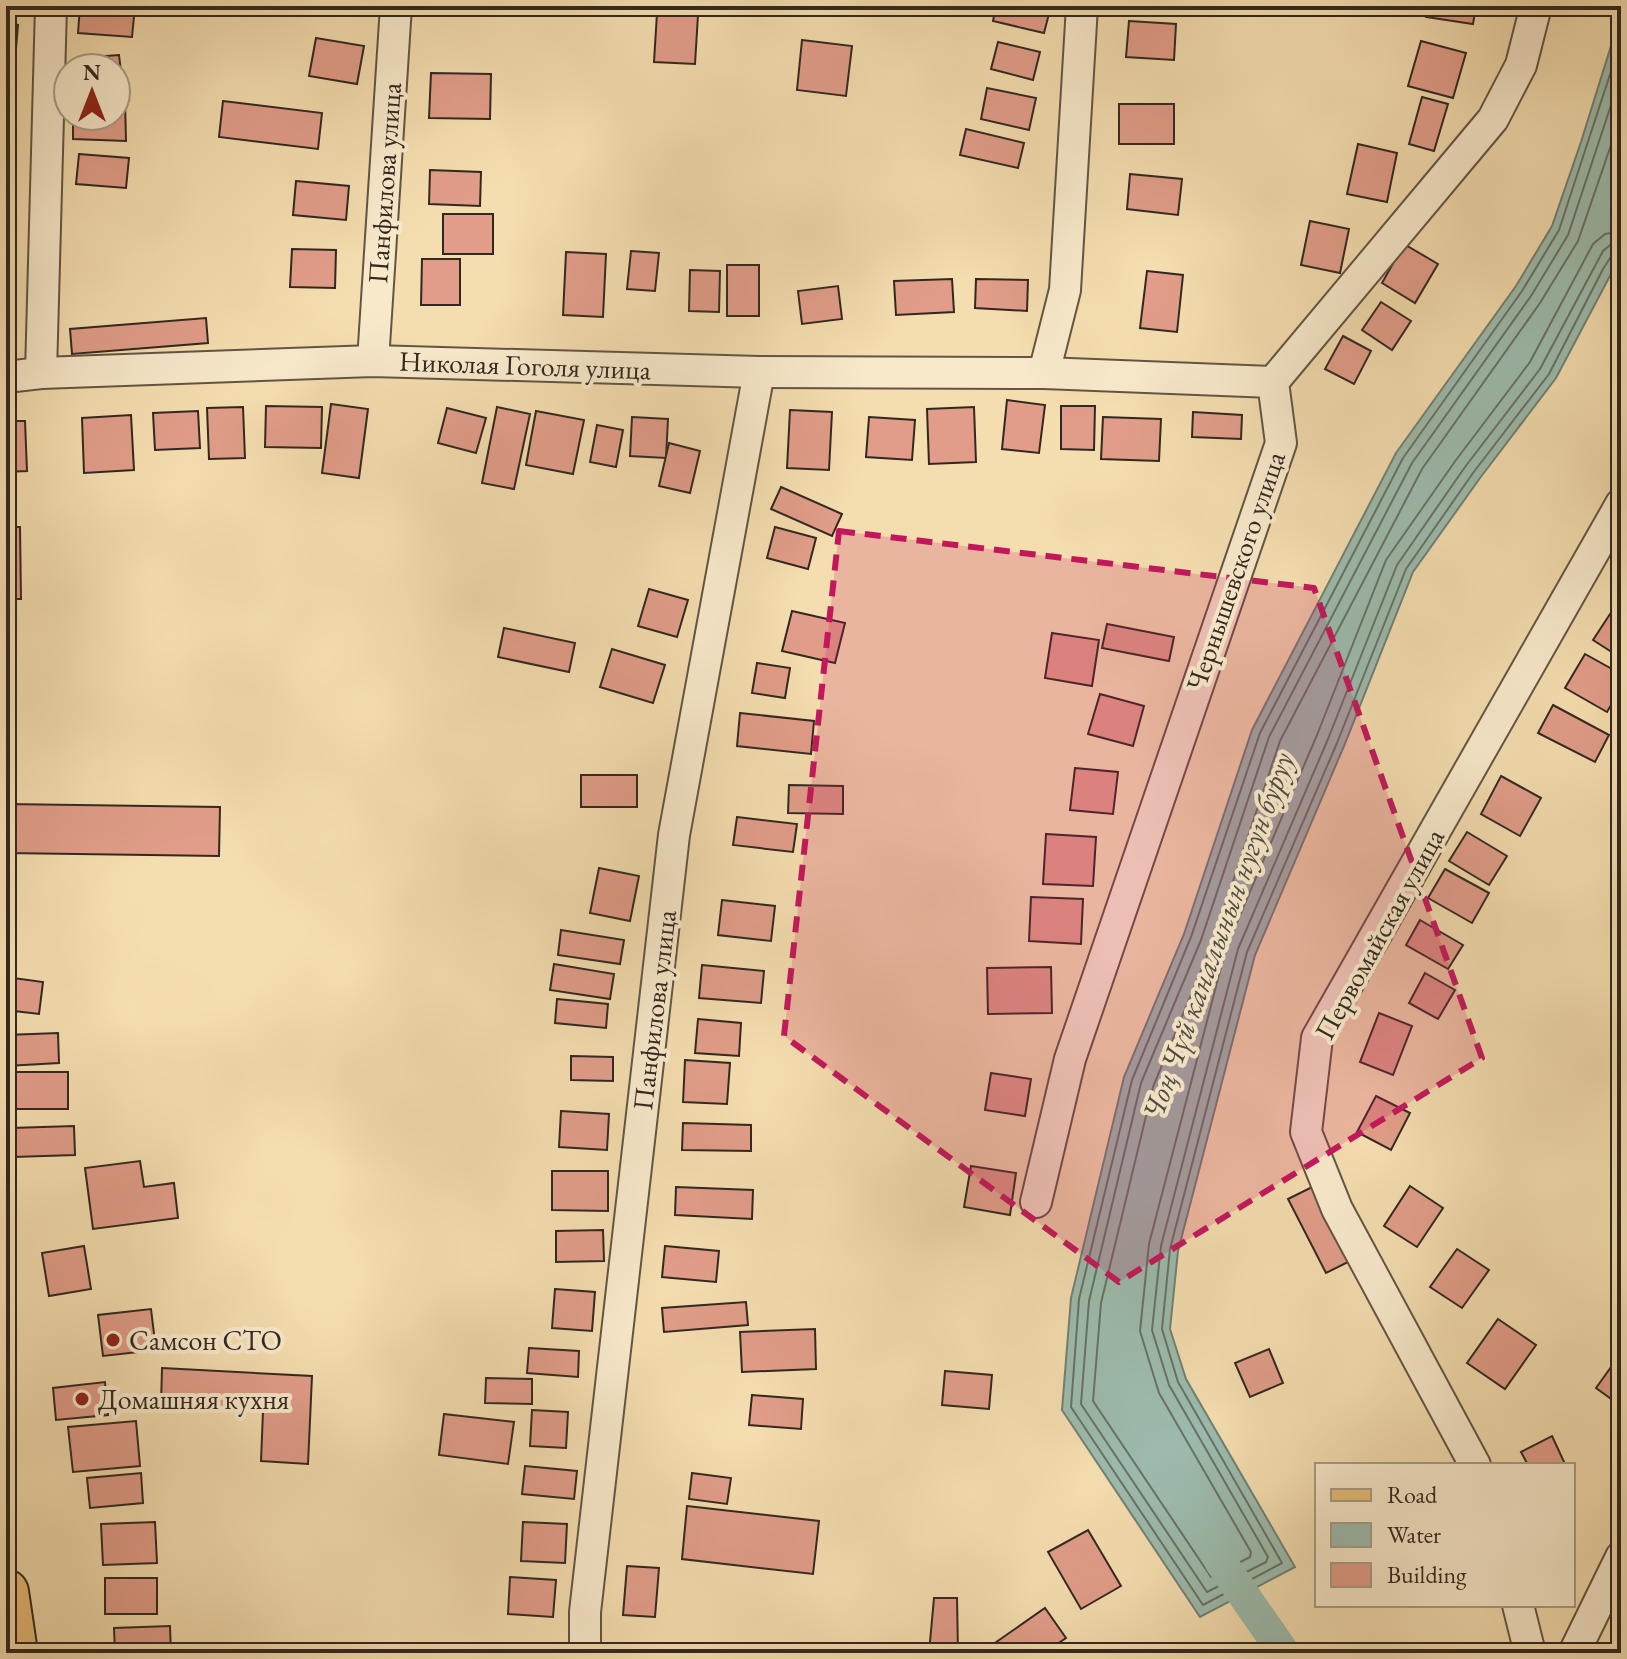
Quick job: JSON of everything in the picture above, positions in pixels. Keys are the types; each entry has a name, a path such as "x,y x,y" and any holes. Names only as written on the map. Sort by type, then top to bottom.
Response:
{"main road":[{"path":"6,1592 15,1653"}],"street":[{"path":"41,373 51,6"},
{"name":"Панфилова улица","path":"373,361 396,6"},
{"path":"1044,373 1065,290 1082,6"},
{"path":"1273,382 1493,119 1521,65 1536,6"},
{"name":"Николая Гоголя улица","path":"6,377 41,373 373,361 759,372 1044,373 1273,382"},
{"name":"Панфилова улица","path":"585,1653 585,1612 674,835 759,372"},
{"name":"Чернышевского улица","path":"1036,1202 1070,1059 1281,443 1273,382"},
{"name":"Первомайская улица","path":"1474,1463 1337,1209 1306,1132 1317,1038 1621,504"},
{"path":"1574,1653 1621,1557"},
{"path":"1518,1607 1530,1653"}],"highlighted area":[{"path":"839,531 1314,588 1482,1058 1119,1282 784,1036"}],"water":[{"path":"1621,14 1621,255 1556,378 1413,572 1344,746 1255,955 1178,1251 1170,1329 1186,1379 1295,1567 1200,1617 1062,1410 1071,1298 1124,1077 1184,934 1252,730 1396,453 1516,286 1552,226"}],"building":[{"path":"80,6 135,6 132,37 78,33"},
{"path":"996,6 1051,6 1044,33 993,21"},
{"path":"1428,6 1476,6 1473,24 1426,17"},
{"path":"657,13 698,15 695,64 654,62"},
{"path":"1129,21 1176,24 1174,60 1126,57"},
{"path":"6,24 18,25 15,61 6,61"},
{"path":"316,38 364,46 357,84 309,76"},
{"path":"802,40 852,46 846,96 797,90"},
{"path":"1421,41 1466,53 1453,98 1408,86"},
{"path":"998,42 1040,52 1033,80 991,69"},
{"path":"431,73 491,74 490,119 429,118"},
{"path":"987,88 1036,98 1029,130 981,119"},
{"path":"1422,97 1448,104 1434,151 1409,144"},
{"path":"223,101 322,113 318,149 219,137"},
{"path":"1119,104 1174,104 1174,144 1119,144"},
{"path":"966,129 1024,143 1018,168 960,155"},
{"path":"73,132 126,132 126,141 73,139"},
{"path":"1358,144 1397,153 1387,202 1347,194"},
{"path":"79,154 129,158 126,188 76,184"},
{"path":"430,170 481,172 480,206 429,204"},
{"path":"1130,174 1182,179 1178,215 1127,209"},
{"path":"296,181 349,186 346,220 293,215"},
{"path":"443,214 493,214 493,254 443,254"},
{"path":"1310,221 1349,229 1340,273 1301,265"},
{"path":"1404,244 1438,264 1415,303 1382,283"},
{"path":"292,249 336,250 335,288 290,287"},
{"path":"631,251 659,253 655,291 627,289"},
{"path":"566,252 606,254 603,317 563,315"},
{"path":"422,259 460,259 460,305 421,305"},
{"path":"727,265 759,265 759,316 727,316"},
{"path":"690,270 720,271 719,312 689,311"},
{"path":"1147,271 1183,275 1177,332 1140,328"},
{"path":"952,279 954,312 896,315 894,281"},
{"path":"976,279 1028,280 1027,311 975,308"},
{"path":"838,286 842,319 802,324 798,291"},
{"path":"1381,302 1411,321 1392,350 1362,330"},
{"path":"206,318 208,343 72,354 70,329"},
{"path":"1343,336 1371,351 1354,384 1325,369"},
{"path":"1007,400 1045,405 1039,453 1002,449"},
{"path":"331,404 368,409 359,478 322,473"},
{"path":"266,406 322,407 321,448 265,447"},
{"path":"1061,406 1095,406 1094,450 1061,449"},
{"path":"243,407 245,458 209,459 207,408"},
{"path":"497,407 530,414 514,489 482,483"},
{"path":"974,407 976,462 929,464 927,409"},
{"path":"447,408 486,418 476,453 438,443"},
{"path":"790,410 832,412 829,470 787,468"},
{"path":"198,411 200,448 155,450 153,413"},
{"path":"536,411 584,420 573,474 526,465"},
{"path":"1193,412 1242,415 1241,439 1192,437"},
{"path":"131,415 134,470 84,473 82,418"},
{"path":"632,417 668,419 666,458 630,456"},
{"path":"869,417 915,420 912,460 866,457"},
{"path":"1103,417 1161,419 1159,461 1101,459"},
{"path":"6,421 25,421 27,471 6,472"},
{"path":"597,425 623,430 616,467 590,462"},
{"path":"669,443 700,451 690,493 659,486"},
{"path":"781,487 842,514 832,536 771,509"},
{"path":"6,527 20,527 21,599 6,599"},
{"path":"775,527 816,538 808,569 767,558"},
{"path":"649,589 688,600 677,637 638,626"},
{"path":"792,611 845,623 835,663 782,651"},
{"path":"1610,614 1621,621 1621,658 1593,640"},
{"path":"1107,624 1174,637 1169,661 1102,648"},
{"path":"504,628 575,643 569,672 498,657"},
{"path":"1052,633 1099,640 1092,686 1045,678"},
{"path":"612,649 665,665 653,703 600,687"},
{"path":"1585,654 1621,674 1621,688 1607,712 1565,688"},
{"path":"757,663 790,668 785,698 752,693"},
{"path":"1100,694 1144,706 1133,746 1088,734"},
{"path":"1553,705 1609,735 1595,762 1538,733"},
{"path":"740,713 814,721 811,754 737,746"},
{"path":"1075,768 1118,772 1113,814 1070,810"},
{"path":"581,775 637,775 637,807 581,807"},
{"path":"1501,776 1541,798 1520,836 1481,814"},
{"path":"789,785 843,786 843,814 788,813"},
{"path":"6,804 220,807 219,856 6,853"},
{"path":"737,817 797,824 793,852 733,845"},
{"path":"1467,832 1507,856 1489,885 1449,861"},
{"path":"1046,834 1096,837 1093,886 1043,884"},
{"path":"599,868 639,876 630,921 590,913"},
{"path":"1445,869 1489,893 1472,923 1428,898"},
{"path":"13,889 15,922 6,922 6,890"},
{"path":"1031,897 1083,899 1081,944 1029,941"},
{"path":"722,900 775,906 771,941 718,935"},
{"path":"1420,920 1463,945 1448,969 1406,945"},
{"path":"561,930 624,940 620,964 558,955"},
{"path":"554,964 614,974 610,999 550,990"},
{"path":"702,965 764,971 761,1003 699,998"},
{"path":"1051,967 1052,1013 988,1014 987,968"},
{"path":"1425,973 1455,990 1438,1019 1409,1003"},
{"path":"6,977 43,982 39,1014 6,1010"},
{"path":"557,999 608,1004 606,1028 555,1023"},
{"path":"1379,1013 1412,1026 1393,1075 1360,1062"},
{"path":"698,1019 741,1023 739,1056 695,1053"},
{"path":"58,1033 59,1063 6,1066 6,1035"},
{"path":"571,1056 613,1057 613,1081 571,1080"},
{"path":"685,1060 730,1063 727,1104 683,1102"},
{"path":"6,1072 68,1072 68,1109 6,1109"},
{"path":"991,1073 1031,1079 1025,1116 985,1110"},
{"path":"1376,1096 1410,1113 1391,1150 1357,1132"},
{"path":"561,1111 609,1114 607,1150 559,1147"},
{"path":"683,1123 751,1125 751,1151 682,1150"},
{"path":"74,1126 75,1155 13,1157 11,1128"},
{"path":"140,1161 144,1187 174,1183 178,1218 93,1229 85,1168"},
{"path":"971,1166 1016,1173 1010,1215 964,1207"},
{"path":"552,1171 608,1171 608,1211 552,1210"},
{"path":"1318,1184 1356,1258 1326,1273 1288,1199"},
{"path":"1410,1186 1443,1208 1417,1247 1384,1226"},
{"path":"676,1187 753,1190 752,1219 675,1215"},
{"path":"603,1230 604,1261 556,1262 556,1231"},
{"path":"84,1246 91,1289 49,1296 42,1253"},
{"path":"665,1246 719,1251 716,1282 662,1277"},
{"path":"1457,1249 1489,1270 1462,1308 1430,1287"},
{"path":"555,1289 595,1292 592,1331 552,1328"},
{"path":"746,1302 748,1325 664,1332 662,1308"},
{"path":"151,1309 156,1350 103,1356 98,1315"},
{"path":"1498,1319 1536,1345 1505,1389 1467,1363"},
{"path":"815,1329 816,1369 742,1372 740,1332"},
{"path":"529,1348 579,1351 578,1377 527,1373"},
{"path":"1269,1349 1283,1383 1250,1397 1235,1363"},
{"path":"1621,1357 1621,1406 1596,1388"},
{"path":"162,1368 312,1376 308,1464 261,1461 263,1411 161,1405"},
{"path":"945,1371 992,1375 989,1409 942,1405"},
{"path":"486,1378 532,1379 532,1404 485,1403"},
{"path":"105,1382 108,1415 56,1420 53,1388"},
{"path":"752,1395 803,1399 801,1429 749,1425"},
{"path":"532,1410 568,1412 566,1448 530,1446"},
{"path":"444,1414 514,1422 508,1464 439,1455"},
{"path":"136,1421 140,1466 73,1472 68,1427"},
{"path":"1552,1436 1565,1463 1527,1463 1521,1452"},
{"path":"525,1466 577,1471 574,1499 522,1494"},
{"path":"141,1473 143,1503 90,1508 87,1478"},
{"path":"692,1473 731,1478 727,1504 689,1499"},
{"path":"687,1506 819,1521 813,1574 682,1559"},
{"path":"155,1522 157,1563 103,1565 101,1524"},
{"path":"523,1522 567,1524 565,1563 521,1561"},
{"path":"1088,1530 1121,1586 1081,1609 1048,1552"},
{"path":"627,1566 659,1568 655,1617 623,1615"},
{"path":"510,1577 556,1580 553,1617 508,1614"},
{"path":"105,1578 157,1578 157,1614 105,1614"},
{"path":"934,1598 957,1598 958,1653 929,1653"},
{"path":"1045,1608 1066,1638 1044,1653 998,1653 992,1645"},
{"path":"170,1626 171,1653 115,1653 114,1628"}],"waterway":[{"name":"Чоң Чүй каналынын нугун буруу","path":"1220,1561 1284,1653"}],"place":[{"name":"Самсон СТО","path":"113,1340"},
{"name":"Домашняя кухня","path":"82,1399"}]}
